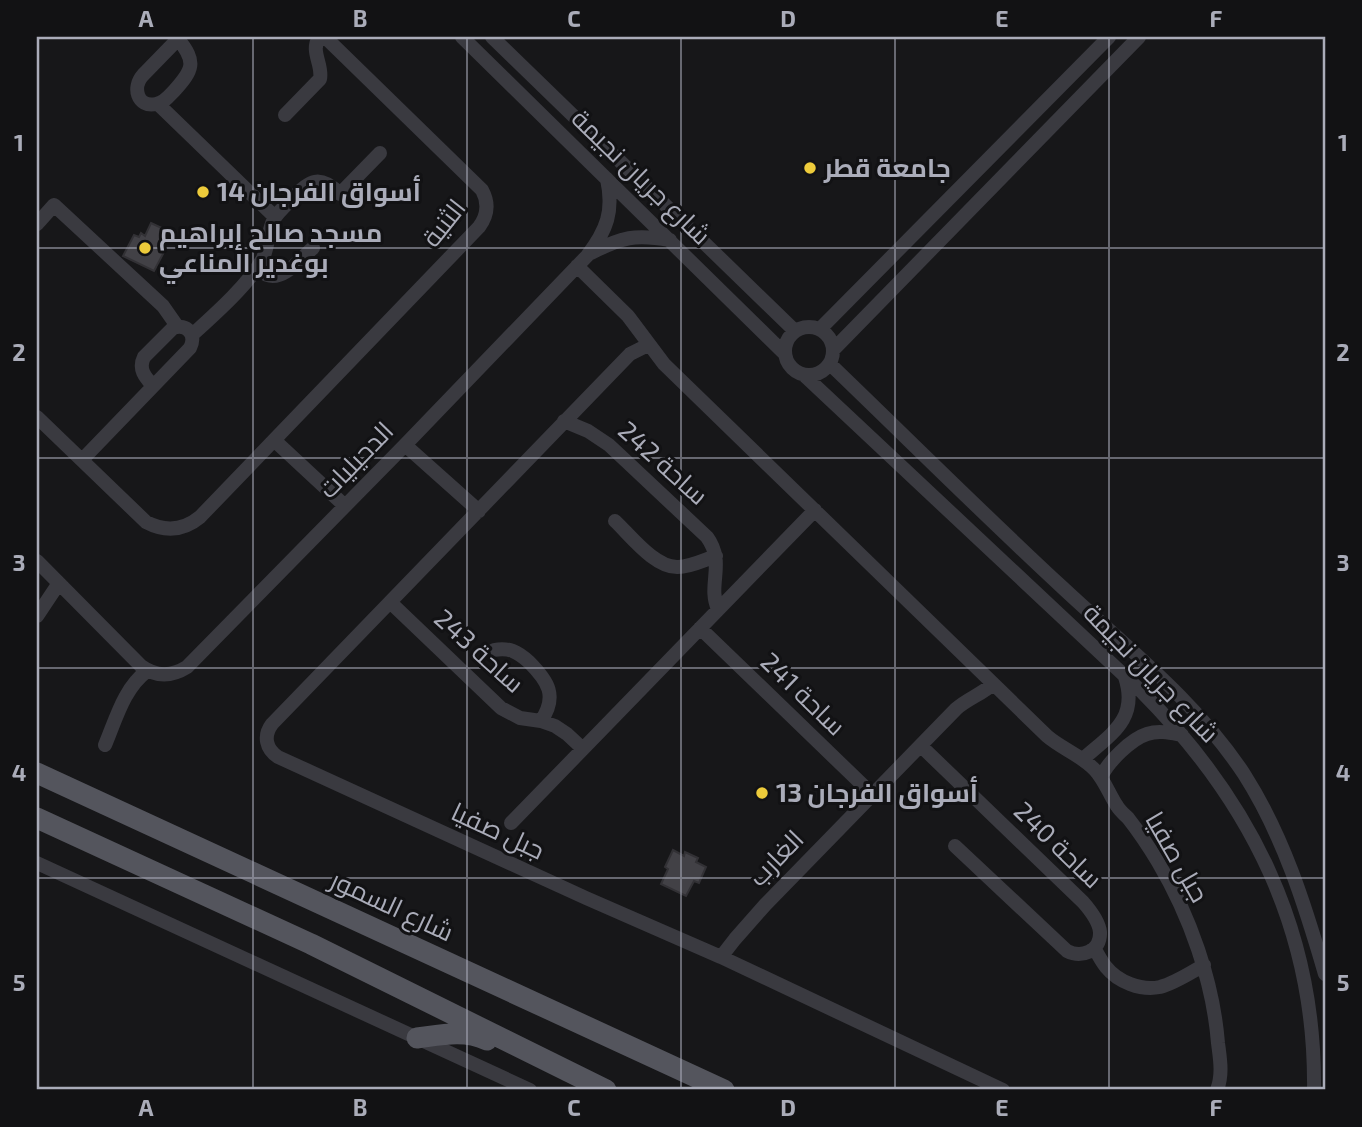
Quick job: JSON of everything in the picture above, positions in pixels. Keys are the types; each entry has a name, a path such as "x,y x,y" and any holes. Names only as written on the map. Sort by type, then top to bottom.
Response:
{"main road":[{"name":"شارع السمور","path":"37,773 724,1090"},
{"path":"37,818 311,944 606,1090"},
{"path":"417,1038 462,1033 479,1037 595,1090"}],"street":[{"path":"285,115 320,79 315,47 318,37"},
{"name":"الثنية","path":"37,416 146,522 161,528 178,529 200,517 484,221 487,207 485,195 478,185 326,37"},
{"name":"شارع جريان نجيمة","path":"462,37 785,354"},
{"name":"شارع جريان نجيمة","path":"492,37 795,331"},
{"path":"820,330 1109,37"},
{"path":"832,356 830,338 820,330 807,327 795,331 787,341 785,354 793,370 805,376 820,373 832,356 1139,37"},
{"path":"179,38 191,60 190,71 159,104 143,102 137,93 137,83 179,38"},
{"path":"1062,86 1077,101"},
{"path":"159,104 273,222"},
{"path":"192,335 219,311 262,260 273,222 302,188 317,181 328,184 340,194 380,152"},
{"name":"الدحيليات","path":"147,671 168,675 187,667 582,261 600,238 608,220 610,199 607,179"},
{"path":"37,224 54,205 163,306 177,326 186,328 192,335 190,348 82,460"},
{"path":"941,206 959,223"},
{"name":"الدحيليات","path":"582,261 613,242 628,238 643,236 670,240"},
{"path":"262,260 263,269 272,277 283,274 313,248"},
{"name":"جبل صفيا","path":"582,261 664,364 1055,743 1083,759 1101,777 1117,806 1149,847 1168,878 1197,946 1204,965 1217,1028 1221,1065 1217,1090"},
{"path":"153,386 143,374 142,361 162,338 177,326"},
{"name":"جبل صفيا","path":"648,345 629,354 272,724 266,734 270,750 278,757 722,957 1003,1090"},
{"name":"شارع جريان نجيمة","path":"832,356 1063,588 1184,701 1213,733 1244,774 1274,828 1309,919 1325,974"},
{"name":"شارع جريان نجيمة","path":"805,376 1154,704 1209,769 1240,814 1282,903 1308,996 1313,1039 1314,1090"},
{"name":"ساحة 242","path":"564,421 609,444 707,537 716,555"},
{"path":"274,440 345,506"},
{"path":"405,445 478,511"},
{"path":"511,823 815,510"},
{"path":"615,521 653,558 664,565 684,566 716,555 715,599 718,609"},
{"path":"37,561 147,671 127,694 105,745"},
{"path":"37,616 59,583"},
{"name":"ساحة 243","path":"390,602 501,708 520,718 541,721 561,730 582,748"},
{"name":"ساحة 241","path":"700,628 873,795"},
{"name":"ساحة 243","path":"494,650 506,649 519,654 545,679 550,701 541,721"},
{"path":"1083,759 1116,730 1125,718 1129,696 1125,676"},
{"name":"الغارب","path":"722,957 757,913 962,704 993,684"},
{"path":"1101,777 1112,761 1146,734 1157,732 1182,735"},
{"name":"ساحة 240","path":"921,746 1083,902 1100,931 1094,948"},
{"path":"955,846 1067,951 1078,955 1094,948 1105,967 1130,984 1145,988 1160,987 1204,965"},
{"path":"37,863 530,1090"}],"building":[{"name":"مسجد صالح إبراهيم بوغدير المناعي","path":"151,223 166,230 159,243 164,245 161,250 164,252 154,271 123,256 134,235 139,237 141,233 145,236"},
{"path":"673,850 684,856 685,852 698,858 696,862 706,867 699,883 694,881 686,896 661,884"}],"place":[{"name":"جامعة قطر","path":"810,168"},
{"name":"أسواق الفرجان 14","path":"203,192"},
{"name":"مسجد صالح إبراهيم بوغدير المناعي","path":"145,248"},
{"name":"أسواق الفرجان 13","path":"762,793"}]}
